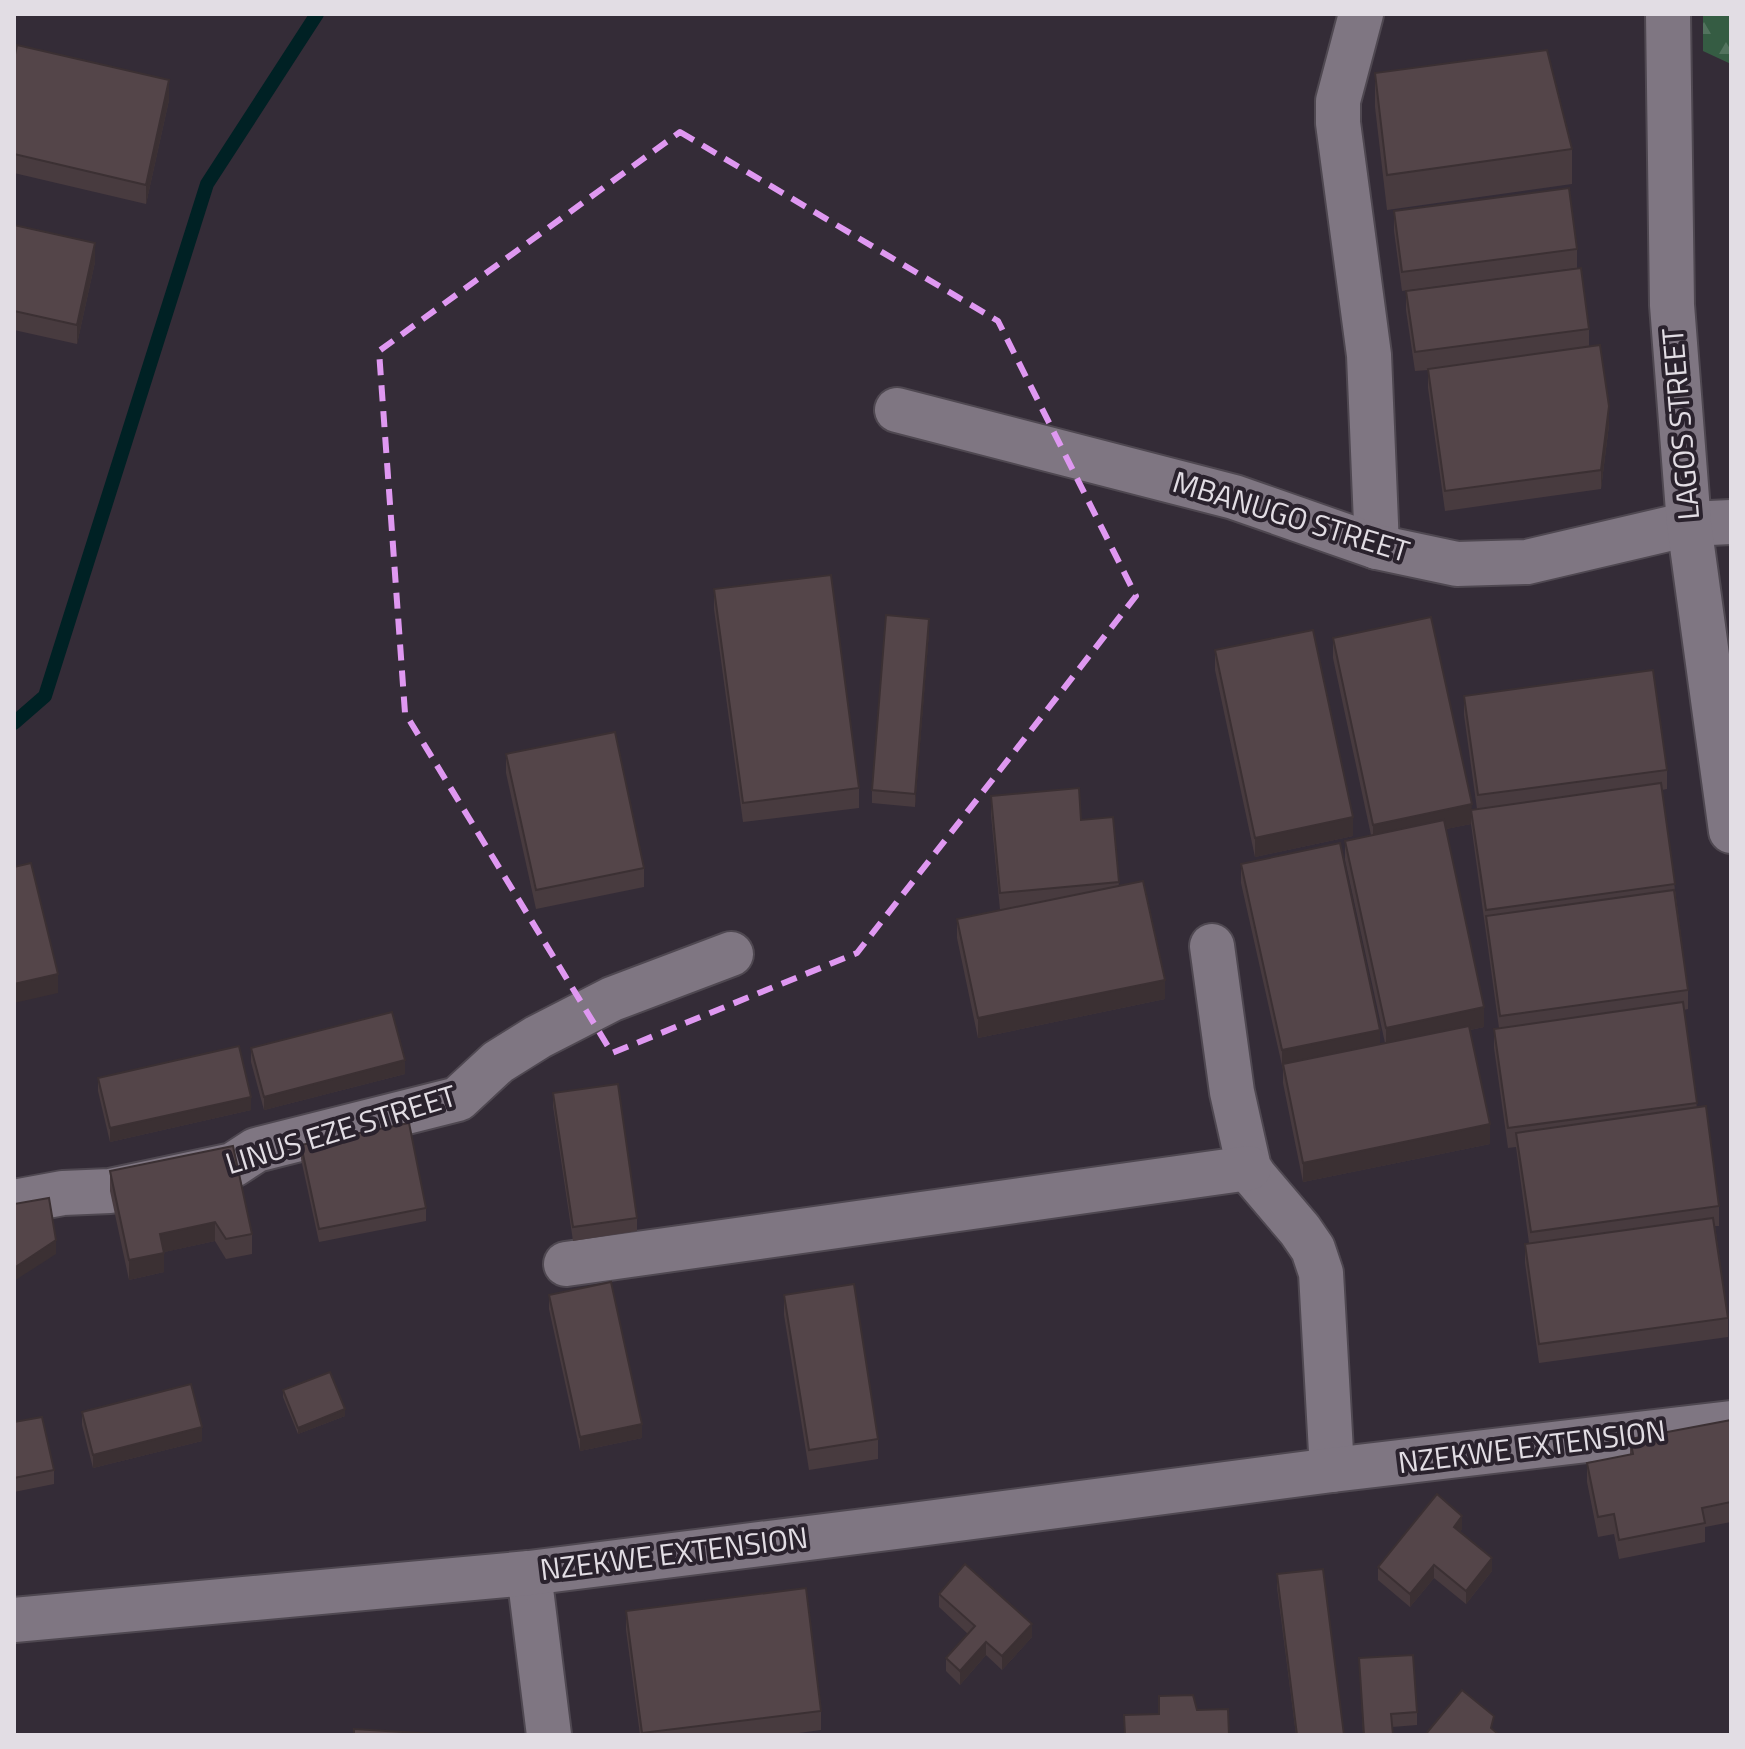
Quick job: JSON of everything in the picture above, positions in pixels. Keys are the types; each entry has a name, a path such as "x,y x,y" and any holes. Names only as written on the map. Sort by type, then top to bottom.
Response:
{"street":[{"path":"1361,14 1338,101 1338,123 1369,355 1377,547"},
{"name":"LAGOS STREET","path":"1668,14 1672,305 1710,523 1731,831"},
{"name":"MBANUGO STREET","path":"897,410 1234,497 1377,547 1457,564 1527,562 1710,523"},
{"path":"1212,946 1232,1092 1249,1168 1307,1239 1321,1273 1332,1470"},
{"name":"LINUS EZE STREET","path":"14,1202 63,1193 110,1191 233,1165 256,1150 458,1099 498,1062 538,1037 612,999 731,954"},
{"path":"566,1264 1249,1168"},
{"name":"NZEKWE EXTENSION","path":"14,1620 529,1573 1332,1470 1731,1423"},
{"path":"529,1573 549,1735"}],"highlighted area":[{"path":"680,132 998,321 1136,596 857,953 612,1053 405,713 379,351"}],"green space":[{"path":"1703,14 1731,14 1731,64 1703,51"}],"building":[{"path":"17,45 169,80 146,185 14,154 14,59"},
{"path":"1547,50 1572,149 1387,175 1375,73"},
{"path":"1569,188 1577,249 1402,272 1394,211"},
{"path":"14,225 95,243 77,325 14,311"},
{"path":"1581,268 1589,329 1415,352 1406,291"},
{"path":"1600,345 1609,406 1601,470 1445,491 1428,369"},
{"path":"831,575 859,788 743,803 714,589"},
{"path":"886,615 929,619 915,794 872,790"},
{"path":"1431,617 1472,804 1373,825 1333,638"},
{"path":"1313,630 1353,817 1255,838 1215,650"},
{"path":"1653,670 1667,770 1478,795 1464,696"},
{"path":"615,732 644,868 536,890 506,754"},
{"path":"1661,783 1675,884 1486,910 1471,810"},
{"path":"1079,788 1081,820 1113,817 1119,882 1000,893 991,796"},
{"path":"1444,820 1484,1007 1386,1028 1345,841"},
{"path":"1340,843 1380,1030 1282,1050 1241,864"},
{"path":"31,863 58,974 14,984 14,867"},
{"path":"1143,881 1165,980 978,1018 957,919"},
{"path":"1674,890 1688,990 1500,1016 1486,916"},
{"path":"1683,1002 1697,1103 1508,1128 1494,1029"},
{"path":"392,1012 405,1060 264,1097 251,1048"},
{"path":"1469,1026 1490,1124 1303,1163 1283,1064"},
{"path":"239,1046 251,1097 110,1128 98,1078"},
{"path":"618,1084 637,1218 573,1227 553,1093"},
{"path":"1706,1106 1719,1206 1531,1232 1516,1133"},
{"path":"409,1123 426,1208 319,1229 301,1145"},
{"path":"233,1146 252,1234 226,1239 215,1222 160,1234 164,1253 129,1260 110,1171"},
{"path":"49,1198 56,1240 14,1268 14,1204"},
{"path":"1713,1218 1728,1318 1539,1344 1525,1244"},
{"path":"611,1282 642,1424 580,1437 549,1295"},
{"path":"854,1284 878,1439 809,1450 784,1295"},
{"path":"330,1372 345,1409 298,1428 283,1390"},
{"path":"191,1384 202,1427 93,1455 82,1412"},
{"path":"42,1417 54,1470 14,1478 14,1422"},
{"path":"1731,1420 1731,1502 1702,1508 1705,1523 1619,1540 1614,1514 1598,1517 1587,1463 1633,1454 1630,1439"},
{"path":"1437,1494 1462,1516 1454,1527 1492,1558 1466,1591 1434,1565 1410,1594 1378,1567"},
{"path":"965,1564 1032,1624 1002,1656 986,1642 960,1671 946,1658 975,1626 939,1594"},
{"path":"1323,1569 1344,1735 1297,1735 1277,1574"},
{"path":"806,1588 821,1711 642,1733 626,1611"},
{"path":"1413,1655 1417,1712 1391,1714 1393,1735 1364,1735 1359,1658"},
{"path":"1462,1690 1494,1716 1491,1728 1499,1735 1425,1735"},
{"path":"1193,1695 1197,1710 1228,1709 1229,1735 1125,1735 1124,1715 1159,1714 1159,1696"},
{"path":"354,1729 451,1735 354,1735"}],"waterway":[{"path":"14,723 45,696 207,184 317,14"}]}
